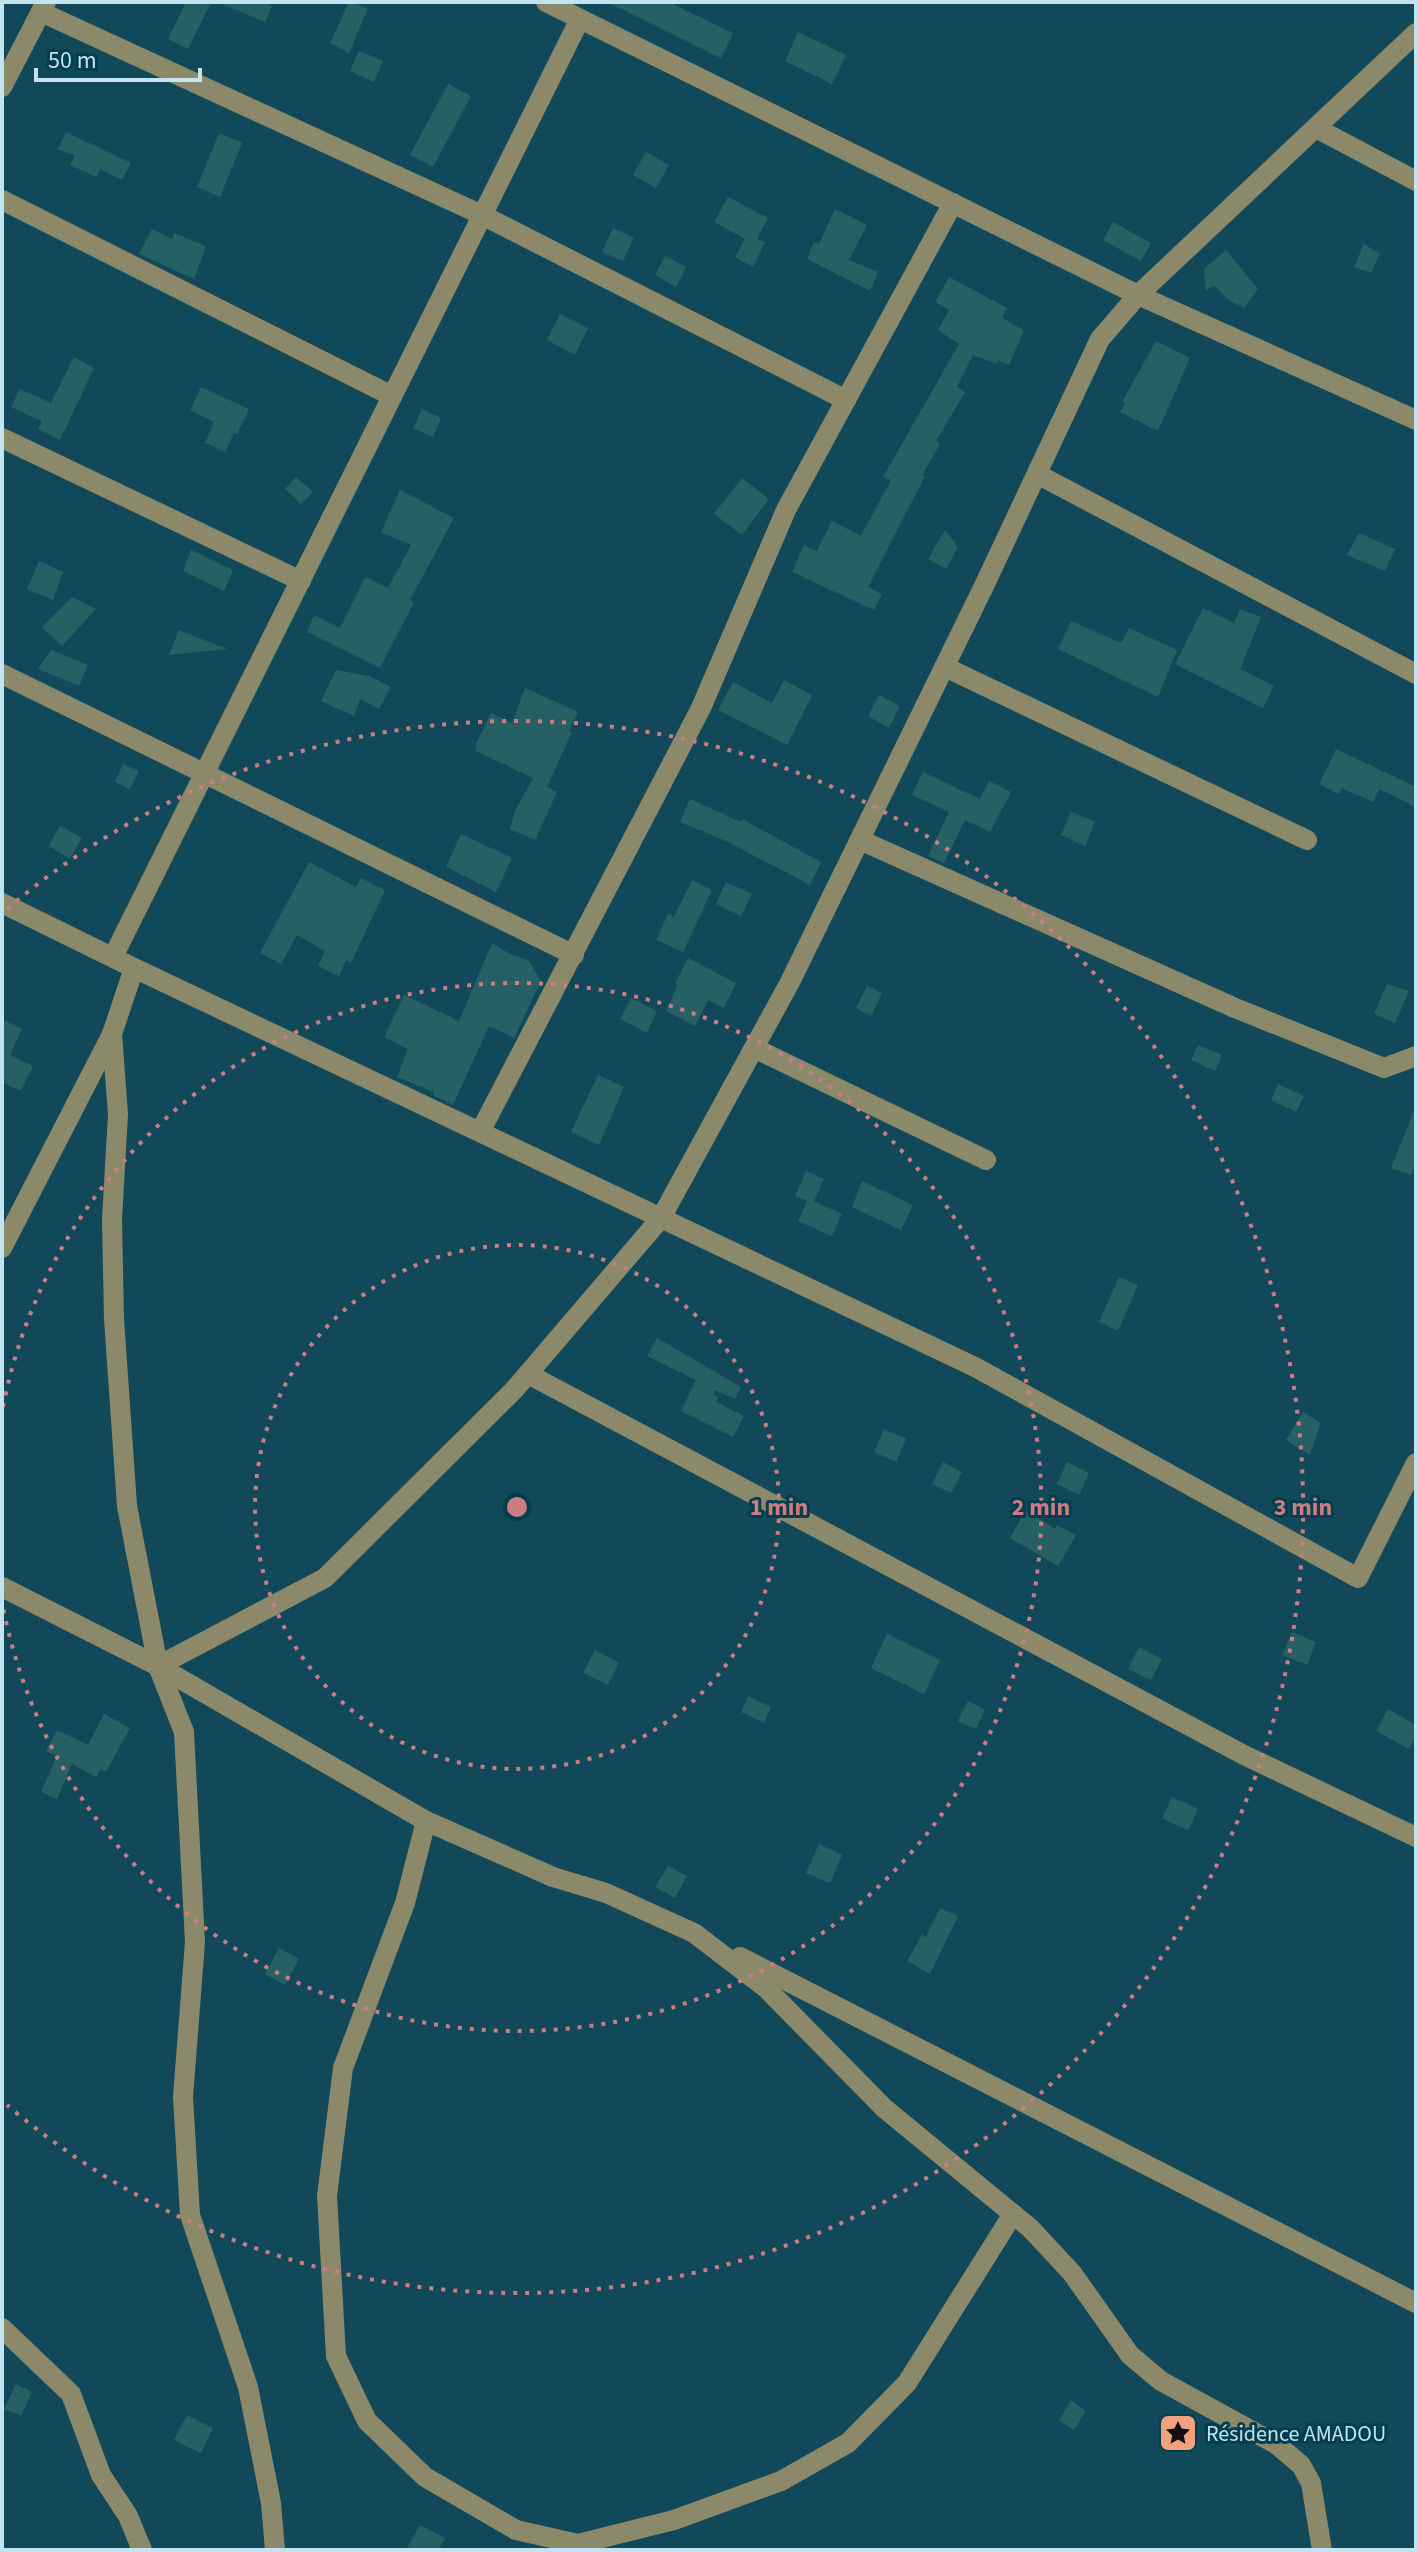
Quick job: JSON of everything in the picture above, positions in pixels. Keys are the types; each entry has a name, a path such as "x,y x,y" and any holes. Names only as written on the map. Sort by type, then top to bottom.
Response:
{"street":[{"path":"546,2 1138,295 1416,420"},
{"path":"2,87 44,7 482,215 846,400"},
{"path":"113,957 580,19"},
{"path":"158,1666 325,1578 528,1374 661,1218 790,982 945,667 1100,339 1138,295 1316,128 1406,51 1416,33"},
{"path":"1316,128 1416,181"},
{"path":"2,200 392,396"},
{"path":"480,1132 701,708 786,510 953,203"},
{"path":"2,438 301,581"},
{"path":"1037,474 1416,674"},
{"path":"945,667 1307,840"},
{"path":"2,674 574,955"},
{"path":"860,840 1235,1008 1384,1068 1416,1056"},
{"path":"2,903 975,1367 1358,1578 1416,1463"},
{"path":"2,1248 112,1034 134,968"},
{"path":"112,1034 118,1114 112,1219 114,1319 126,1491 158,1666 184,1732 195,1942 183,2097 190,2215 248,2387 271,2503 275,2550"},
{"path":"754,1048 986,1160"},
{"path":"528,1374 1244,1755 1416,1837"},
{"path":"2,1587 158,1666 426,1821 553,1877 606,1893 694,1933 1416,2303"},
{"path":"426,1821 405,1903 343,2068 327,2196 336,2356 367,2421 425,2477 516,2530 578,2544 674,2520 781,2481 848,2443 907,2383 1013,2214"},
{"path":"694,1933 766,1988 884,2108 1030,2228 1072,2273 1130,2355 1161,2381 1276,2444 1301,2465 1311,2483 1322,2550"},
{"path":"2,2328 71,2394 101,2475 128,2516 142,2550"}],"building":[{"path":"186,2 211,2 188,49 168,39"},
{"path":"218,2 262,2 272,6 265,22"},
{"path":"349,2 368,8 349,53 330,43"},
{"path":"607,2 668,2 733,33 721,58"},
{"path":"798,32 846,55 832,84 785,61"},
{"path":"359,51 383,61 374,82 350,71"},
{"path":"448,84 471,96 433,167 410,155"},
{"path":"66,132 131,163 122,180 100,169 96,177 70,165 75,156 58,149"},
{"path":"219,133 242,143 220,197 197,187"},
{"path":"646,152 669,165 656,188 633,175"},
{"path":"728,197 768,218 757,239 765,242 753,267 735,257 745,239 714,222"},
{"path":"835,209 867,225 849,260 878,272 870,291 807,259 814,242 819,244"},
{"path":"1113,222 1151,243 1141,261 1103,240"},
{"path":"613,228 634,238 623,261 602,252"},
{"path":"152,229 172,239 174,233 206,246 194,279 139,254"},
{"path":"1364,244 1380,254 1371,273 1354,267"},
{"path":"1226,250 1258,289 1244,308 1227,299 1214,285 1206,291 1204,269"},
{"path":"665,256 686,267 676,287 655,275"},
{"path":"949,277 1007,308 1002,318 1024,330 1009,365 973,355 957,387 965,392 936,441 940,444 868,587 882,594 874,610 792,572 804,545 817,551 832,521 861,536 891,480 883,477 959,344 938,330 949,310 935,302"},
{"path":"560,314 588,328 575,355 547,340"},
{"path":"1156,341 1190,358 1158,431 1120,412 1125,403 1122,402"},
{"path":"74,357 94,368 60,440 38,429 42,421 11,407 20,389 51,403"},
{"path":"201,387 249,409 225,452 205,443 214,422 190,410"},
{"path":"422,409 441,418 433,437 413,428"},
{"path":"296,477 313,492 301,504 285,489"},
{"path":"742,478 769,499 742,535 714,514"},
{"path":"400,490 454,518 410,600 414,602 380,668 307,632 314,615 340,628 365,577 388,588 411,545 381,532"},
{"path":"945,530 958,547 946,569 928,559"},
{"path":"1359,533 1395,549 1385,571 1347,555"},
{"path":"191,550 233,570 224,591 183,571"},
{"path":"39,561 63,572 53,600 27,589"},
{"path":"72,597 96,609 62,646 42,627"},
{"path":"1203,608 1234,623 1240,609 1261,617 1240,669 1274,686 1263,708 1175,664"},
{"path":"1071,621 1121,643 1129,628 1177,650 1158,697 1058,649"},
{"path":"179,630 227,649 169,655"},
{"path":"51,650 88,665 79,686 38,669"},
{"path":"336,670 369,676 391,687 379,709 360,699 354,716 321,701"},
{"path":"784,680 812,695 787,745 718,710 733,682 772,703"},
{"path":"525,688 578,712 547,787 557,792 535,840 510,829 515,811 533,778 476,751 476,744 491,713 512,723"},
{"path":"879,695 900,706 889,728 868,716"},
{"path":"1336,749 1416,787 1416,807 1379,789 1373,802 1342,788 1339,794 1319,784"},
{"path":"123,764 139,771 130,789 115,782"},
{"path":"923,772 980,799 989,781 1011,792 990,832 965,820 944,863 928,856 949,812 912,795"},
{"path":"690,799 741,822 742,819 821,862 810,885 726,841 680,822"},
{"path":"1071,812 1095,822 1085,846 1061,835"},
{"path":"60,826 82,838 70,859 49,846"},
{"path":"461,834 512,858 496,892 446,867"},
{"path":"309,862 356,887 361,878 385,890 351,963 346,960 339,976 318,966 325,951 297,935 281,964 260,953"},
{"path":"692,880 712,890 683,952 656,940 668,914 674,917"},
{"path":"726,882 752,894 741,916 716,904"},
{"path":"492,943 529,961 541,981 514,1038 489,1026 453,1105 433,1095 434,1092 397,1077 408,1049 384,1037 404,995 459,1021"},
{"path":"688,958 736,983 724,1008 708,1000 695,1026 666,1011 678,984 675,983"},
{"path":"1387,984 1409,991 1395,1023 1374,1014"},
{"path":"867,986 882,993 871,1016 856,1008"},
{"path":"631,998 657,1011 647,1033 620,1019"},
{"path":"2,1019 22,1029 10,1055 33,1066 21,1091 2,1082"},
{"path":"1198,1045 1222,1055 1215,1071 1191,1060"},
{"path":"598,1075 624,1087 599,1145 571,1132"},
{"path":"1278,1084 1304,1096 1296,1112 1271,1100"},
{"path":"1416,1106 1416,1161 1411,1175 1391,1168"},
{"path":"806,1171 824,1179 814,1201 842,1214 832,1236 798,1221 807,1201 795,1196"},
{"path":"862,1181 913,1205 901,1230 852,1207"},
{"path":"1119,1277 1138,1285 1118,1331 1099,1322"},
{"path":"657,1338 741,1387 735,1399 715,1390 713,1394 718,1397 716,1402 744,1416 733,1437 681,1411 696,1380 647,1356"},
{"path":"1303,1412 1321,1423 1310,1455 1286,1440"},
{"path":"884,1429 906,1439 896,1462 874,1452"},
{"path":"943,1462 962,1472 951,1493 932,1484"},
{"path":"1067,1462 1089,1473 1079,1495 1057,1484"},
{"path":"1026,1510 1055,1529 1057,1525 1076,1535 1058,1566 1010,1538"},
{"path":"1292,1632 1316,1642 1307,1665 1282,1655"},
{"path":"887,1634 940,1660 924,1694 871,1668"},
{"path":"1139,1647 1162,1659 1151,1680 1128,1669"},
{"path":"595,1650 619,1663 608,1685 583,1673"},
{"path":"748,1696 771,1707 764,1723 741,1712"},
{"path":"968,1701 985,1710 976,1729 958,1721"},
{"path":"1388,1709 1416,1725 1416,1737 1409,1749 1376,1731"},
{"path":"104,1714 130,1728 106,1772 101,1769 96,1777 72,1764 57,1799 41,1792 57,1756 46,1751 57,1730 88,1745"},
{"path":"1172,1797 1198,1809 1188,1830 1162,1818"},
{"path":"819,1844 842,1855 830,1883 806,1873"},
{"path":"668,1866 687,1876 675,1898 655,1887"},
{"path":"940,1908 958,1916 930,1974 907,1961 922,1935 926,1937"},
{"path":"279,1948 299,1959 285,1985 265,1974"},
{"path":"16,2384 32,2392 21,2416 4,2409"},
{"path":"1071,2400 1086,2411 1074,2430 1059,2420"},
{"path":"187,2415 213,2428 201,2453 174,2440"},
{"path":"420,2525 445,2538 438,2550 406,2550"}],"place":[{"name":"Résidence AMADOU","path":"1178,2433"}]}
